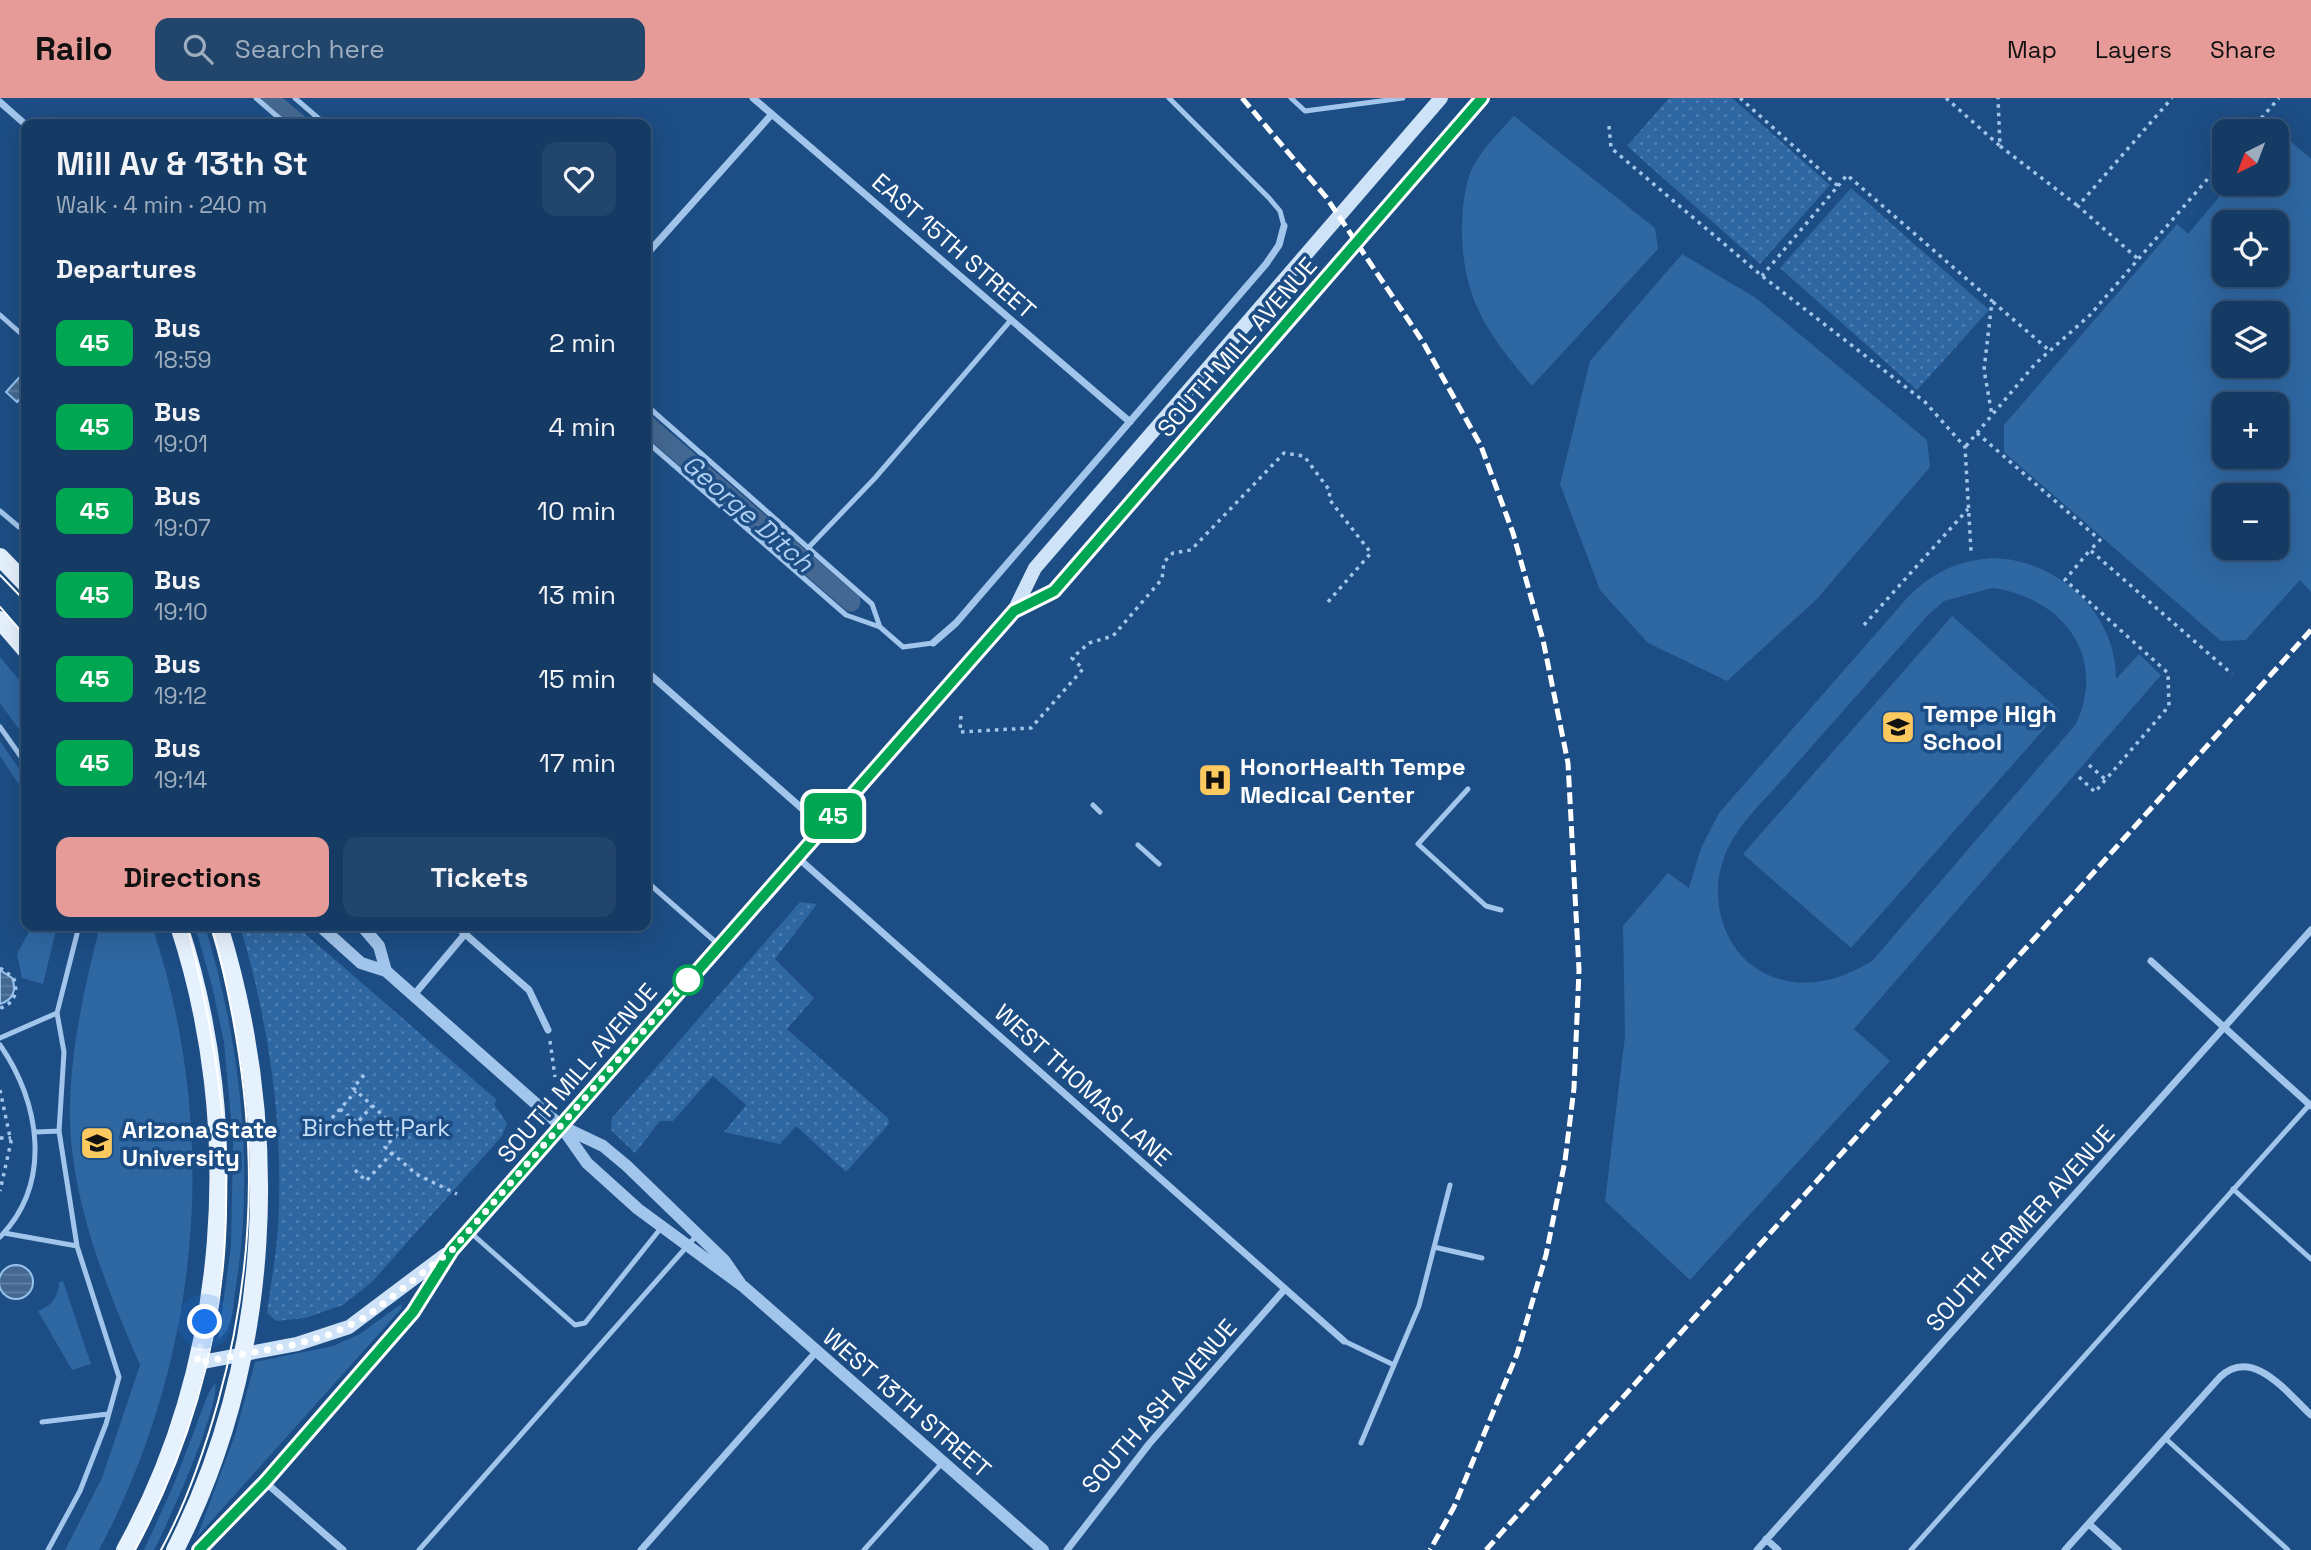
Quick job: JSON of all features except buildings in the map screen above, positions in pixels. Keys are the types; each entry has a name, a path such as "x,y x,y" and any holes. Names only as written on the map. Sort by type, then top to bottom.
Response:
{"main road":[{"name":"SOUTH MILL AVENUE","path":"199,1550 265,1482 413,1312 452,1250 468,1231 1014,611 1035,568 1441,98"},
{"name":"SOUTH MILL AVENUE","path":"1014,611 1054,591 1482,98"},
{"path":"0,557 21,579"},
{"path":"0,620 21,644"},
{"path":"125,1550 166,1463 197,1363 215,1252 218,1196 214,1084 197,986 180,931"},
{"path":"174,1550 214,1464 243,1354 260,1196 259,1136 243,1014 220,931"},
{"name":"SOUTH MILL AVENUE","path":"197,1363 297,1344 349,1327 452,1250"}],"street":[{"name":"EAST 15TH STREET","path":"754,98 1130,422"},
{"path":"0,102 21,121"},
{"path":"651,249 772,114"},
{"name":"SOUTH MILL AVENUE","path":"933,643 956,622 1266,264 1279,245 1283,226"},
{"path":"651,675 823,827"},
{"name":"WEST THOMAS LANE","path":"797,857 1344,1342"},
{"path":"326,931 361,963 386,971 561,1126"},
{"path":"366,931 379,946 386,971"},
{"path":"462,931 529,990 548,1030"},
{"path":"413,996 465,934"},
{"name":"SOUTH FARMER AVENUE","path":"1757,1550 2309,936"},
{"path":"2151,961 2310,1105"},
{"name":"WEST 13TH STREET","path":"561,1126 587,1163 638,1209 720,1272 744,1287 1043,1550"},
{"name":"WEST 13TH STREET","path":"561,1126 603,1146 654,1190 724,1260 744,1287"},
{"name":"SOUTH ASH AVENUE","path":"1067,1550 1149,1444 1284,1290"},
{"path":"641,1550 816,1352"},
{"path":"2065,1550 2227,1370 2245,1364 2263,1373 2311,1415"},
{"path":"265,1482 343,1550"},
{"path":"2089,1524 2118,1550"},
{"path":"1766,1539 1778,1550"}],"lane":[{"path":"256,98 280,119"},
{"path":"295,98 319,119"},
{"path":"1170,98 1269,198 1280,211 1283,226"},
{"path":"1291,98 1305,111 1403,98"},
{"path":"0,315 21,334"},
{"path":"808,548 875,478 1011,320"},
{"path":"651,409 872,604 880,627"},
{"path":"651,445 846,615 880,627 903,647 933,643"},
{"path":"0,511 19,527"},
{"path":"0,727 21,757"},
{"path":"1468,789 1418,844 1486,906 1501,910"},
{"path":"1093,805 1100,812"},
{"path":"1138,845 1159,864"},
{"path":"651,885 719,945"},
{"path":"48,1550 80,1491 119,1377 77,1245 59,1131 64,1052 57,1013 78,931"},
{"path":"0,1038 57,1013"},
{"path":"0,1045 13,1063 28,1097 36,1132 36,1166 20,1210 2,1235 77,1245"},
{"path":"1911,1550 2310,1105"},
{"path":"36,1132 59,1131"},
{"path":"1362,1443 1419,1306 1450,1185"},
{"path":"2233,1189 2311,1259"},
{"path":"468,1231 575,1325 585,1323 663,1226"},
{"path":"419,1550 686,1244 697,1235"},
{"path":"1434,1247 1482,1258"},
{"path":"1344,1342 1394,1365"},
{"path":"42,1422 108,1414"},
{"path":"2165,1438 2288,1550"},
{"path":"864,1550 943,1462"}],"path":[{"path":"1740,98 1838,186"},
{"path":"1946,98 2000,146 2078,206 2137,258"},
{"path":"1998,98 2000,146"},
{"path":"2078,206 2172,98"},
{"path":"2261,119 2279,98"},
{"path":"1609,126 1611,148 1762,276 1926,402 1965,447 1971,551"},
{"path":"1965,447 2050,351 2090,314 2212,174"},
{"path":"1762,276 1847,175 2050,351"},
{"path":"1992,301 1984,370 1992,415"},
{"path":"1977,433 2100,540 2064,580 2168,673 2169,706 2095,792 2079,777"},
{"path":"961,716 960,732 1031,729 1083,669 1072,658 1089,643 1113,636 1162,579 1164,562 1173,552 1191,550 1284,453 1304,456 1330,491 1329,499 1371,553 1327,603"},
{"path":"1864,625 1968,509"},
{"path":"2091,550 2232,674"},
{"path":"2089,765 2106,779"},
{"path":"0,968 13,976 17,990 11,1002 0,1008"},
{"path":"548,1030 555,1077"},
{"path":"364,1075 353,1088 400,1131 386,1147 416,1174 457,1194"},
{"path":"0,1090 11,1138 8,1166 0,1191"},
{"path":"332,1118 356,1091"},
{"path":"340,1109 357,1123 372,1106"},
{"path":"0,1138 11,1138"},
{"path":"355,1170 366,1181 392,1153"}],"green space":[{"path":"1669,98 1732,98 1830,185 1760,264 1627,146"},
{"path":"1514,116 1655,228 1658,249 1532,386 1504,351 1482,317 1468,280 1462,235 1464,198 1469,176 1488,144"},
{"path":"2289,140 2311,159 2311,592 2300,580 2246,640 2221,641 2004,452 2004,425 2177,224 2188,234 2220,196 2289,196"},
{"path":"1851,188 1989,310 1917,390 1780,268"},
{"path":"1682,254 1756,298 1927,440 1930,467 1816,600 1727,681 1648,643 1600,590 1560,484 1590,361"},
{"path":"1992,558 2016,561 2039,568 2060,579 2079,594 2106,632 2114,655 2116,679 2139,654 2161,675 1854,1029 1890,1061 1690,1280 1605,1201 1625,1036 1623,926 1668,873 1689,888 1701,848 1719,813 1908,597 1936,574","holes":["1992,588 2039,603 2057,617 2072,634 2082,653 2086,675 2084,699 2076,724 1872,961 1847,974 1807,983 1780,979 1751,965 1729,938 1719,906 1720,871 1725,855 1738,832 1928,615 1944,601"]},
{"path":"1952,616 2060,711 1851,948 1743,854"},
{"path":"0,657 21,682 21,732 0,703"},
{"path":"0,741 21,772 21,788 0,756"},
{"path":"800,902 817,904 775,959 814,998 787,1029 888,1118 889,1124 846,1172 796,1126 780,1144 724,1132 746,1105 713,1076 673,1121 660,1121 635,1153 611,1130 612,1118"},
{"path":"29,931 56,931 43,984 22,978 17,954"},
{"path":"99,931 153,931 174,1004 187,1083 192,1163 190,1243 179,1323 160,1400 133,1477 99,1550 65,1550 102,1478 140,1365 93,1246 72,1152 70,1096 83,997"},
{"path":"196,931 206,931 227,1014 241,1105 244,1150 242,1241 233,1308 230,1323 218,1340 231,1246 233,1142 224,1042"},
{"name":"Birchett Park","path":"241,931 302,931 497,1100 494,1104 507,1123 502,1136 372,1282 343,1305 305,1318 276,1321 267,1313 278,1227 279,1151 272,1075"},
{"path":"63,1281 91,1364 72,1370 38,1311 53,1300 59,1282"},
{"path":"401,1304 402,1308 197,1537 235,1435 255,1362 333,1346 360,1334"},
{"path":"215,1383 210,1415 181,1492 154,1550 144,1550 174,1484 208,1394"}],"shaded area":[{"path":"21,376 21,398 17,402 6,392"},
{"path":"0,970 12,978 14,987 11,997 0,1004"},
{"path":"16,1265 28,1270 33,1282 28,1294 16,1299 4,1294 -1,1282 4,1270"}],"waterway":[{"name":"George Ditch","path":"268,98 293,119"},
{"name":"George Ditch","path":"651,428 851,602"}],"tram line":[{"path":"0,575 21,597"},
{"path":"0,607 21,631"},
{"path":"135,1550 172,1473 198,1397 216,1320 225,1244 226,1166 219,1088 206,1008 188,931"},
{"path":"161,1550 194,1478 218,1402 233,1340 243,1281 248,1222 249,1164 238,1047 213,931"}],"railway":[{"path":"1242,98 1326,197 1423,342 1481,446 1513,533 1543,640 1568,763 1579,970 1574,1088 1565,1161 1546,1255 1517,1354 1454,1507 1430,1550"},
{"path":"1486,1550 2311,630"}],"bus line":[{"name":"45","path":"199,1550 265,1482 413,1312 452,1250 914,723 1014,611 1054,591 1482,98"}],"place":[{"name":"Tempe High School","path":"1898,727"},
{"name":"HonorHealth Tempe Medical Center","path":"1215,780"},
{"name":"Arizona State University","path":"97,1143"}],"route":[{"path":"205,1322 197,1363 297,1344 349,1327 366,1317 452,1250 688,980"}]}
